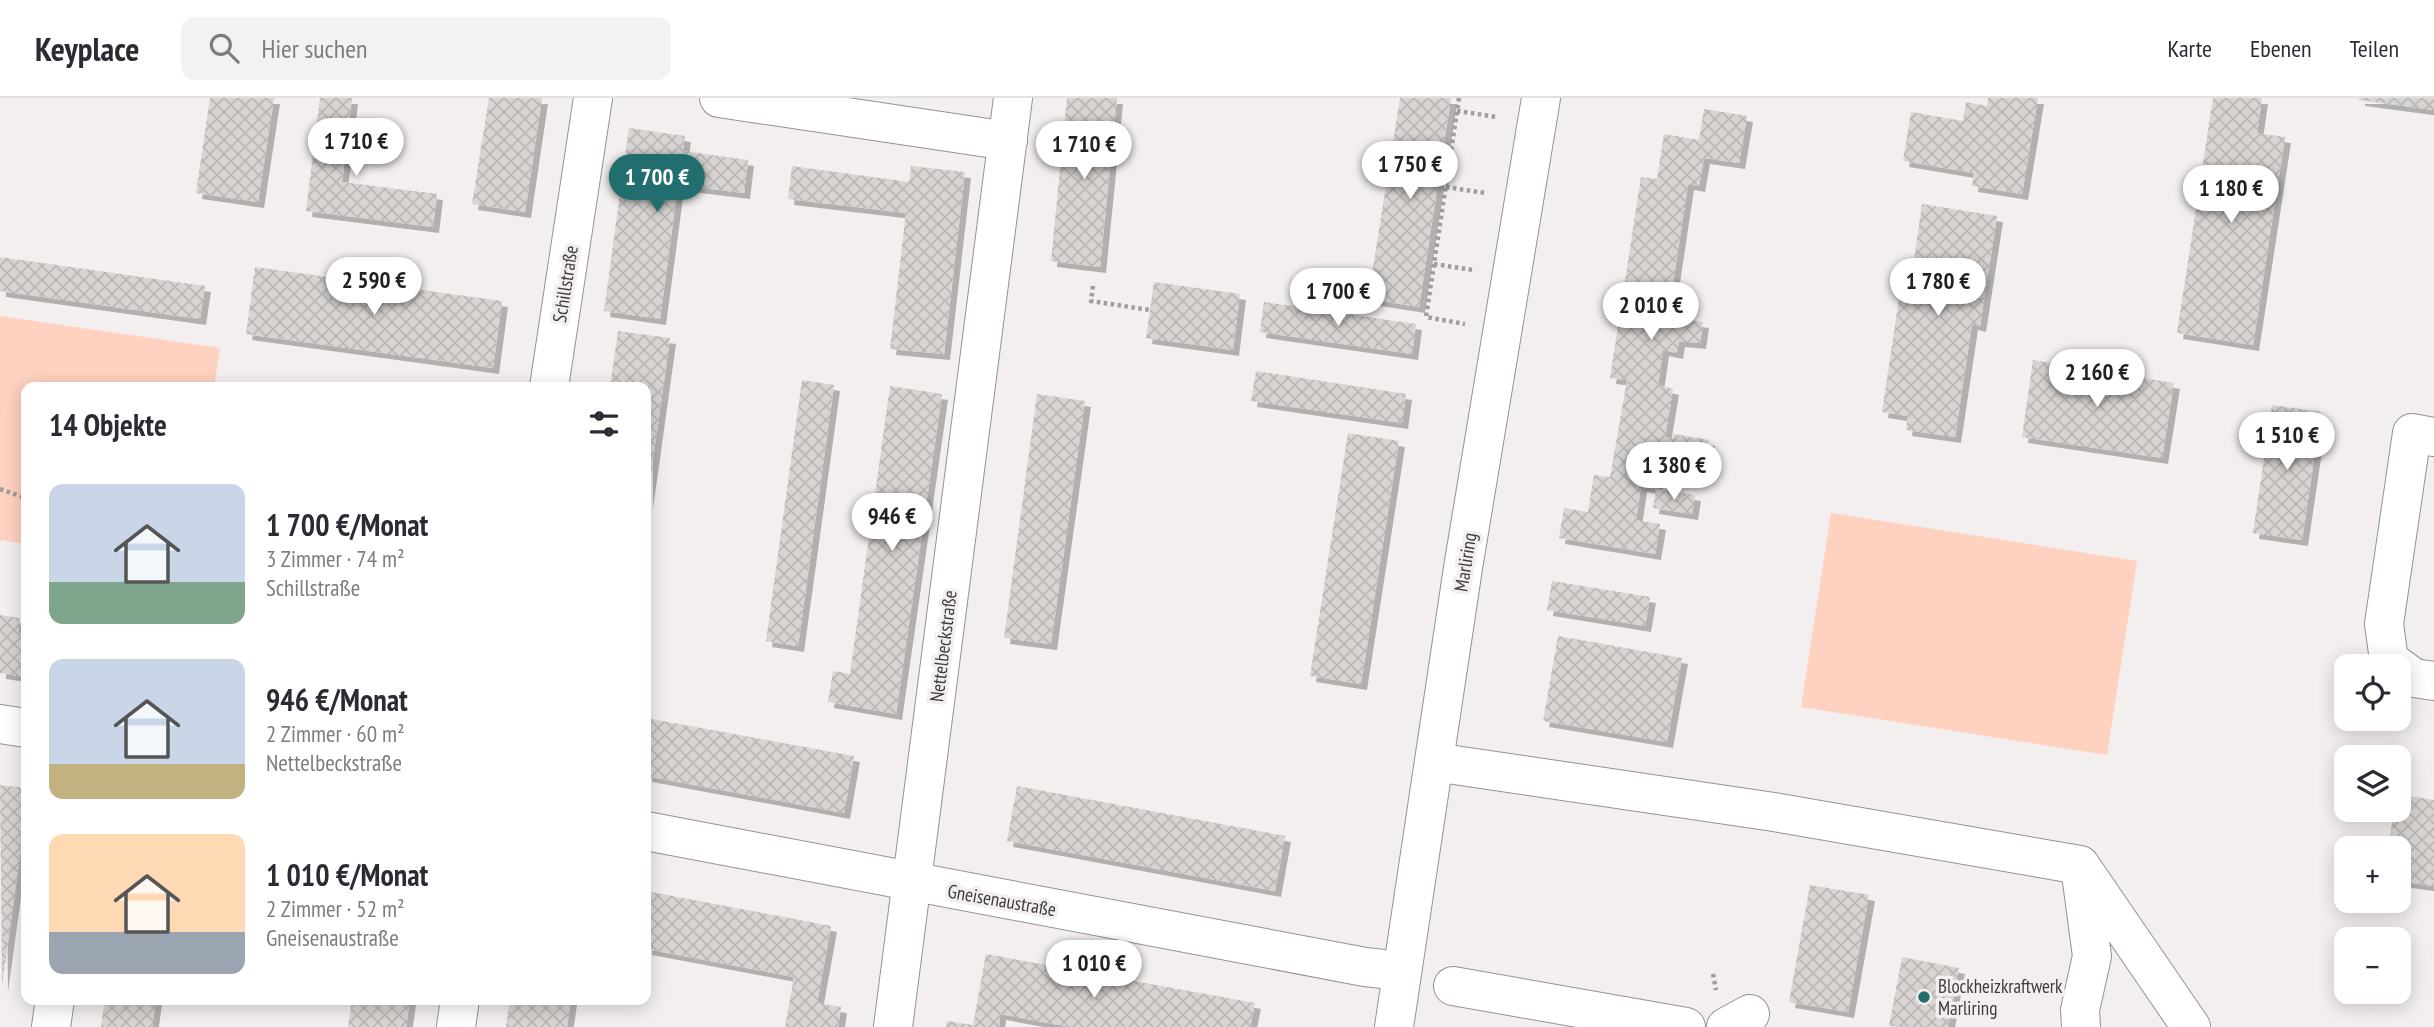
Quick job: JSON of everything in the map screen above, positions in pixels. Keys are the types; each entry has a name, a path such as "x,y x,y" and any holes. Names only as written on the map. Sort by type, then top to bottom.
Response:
{"street":[{"name":"Schillstraße","path":"550,382 593,98"},
{"path":"719,98 1009,141"},
{"name":"Nettelbeckstraße","path":"893,1027 1013,98"},
{"name":"Marliring","path":"1394,1027 1541,98"},
{"path":"2388,654 2384,624 2412,433 2434,436"},
{"path":"2411,676 2434,681"},
{"path":"0,724 21,727"},
{"path":"1434,762 1774,812 2080,865 2191,1027"},
{"name":"Gneisenaustraße","path":"651,832 1365,967 1401,971"},
{"path":"2080,865 2092,956 2080,1010 2081,1027"},
{"path":"1453,986 1686,1027"},
{"path":"51,1027 54,1005"},
{"path":"456,1027 459,1005"}],"path":[{"path":"1459,98 1426,317 1465,324"},
{"path":"1457,111 1497,117"},
{"path":"1446,187 1485,193"},
{"path":"1434,264 1473,270"},
{"path":"1093,286 1091,301 1150,310"},
{"path":"0,489 21,497"}],"shaded area":[{"path":"0,316 220,348 215,382 21,382 21,543 0,540"},
{"path":"1831,513 2137,561 2107,755 1801,707"}],"building":[{"path":"210,98 274,98 258,202 196,193"},
{"path":"320,98 352,98 342,182 437,194 433,227 306,211"},
{"path":"489,98 542,98 525,212 472,204"},
{"path":"1067,98 1117,98 1100,267 1051,261"},
{"path":"1400,98 1451,98 1419,307 1368,299"},
{"path":"1988,98 2038,98 2022,194 1972,186 1974,173 1903,161 1911,112 1963,121 1966,102 1987,106"},
{"path":"2213,98 2262,98 2257,133 2285,137 2253,345 2177,333"},
{"path":"2434,98 2434,110 2359,100"},
{"path":"1704,109 1747,116 1739,163 1704,158 1699,186 1688,184 1668,317 1703,322 1700,343 1679,341 1677,353 1663,350 1658,385 1673,389 1665,437 1673,438 1674,434 1709,440 1706,459 1662,452 1656,489 1641,486 1636,520 1660,524 1655,554 1559,538 1564,508 1588,512 1594,475 1610,477 1627,380 1610,378 1641,177 1657,179 1664,134 1699,140"},
{"path":"629,128 685,136 683,151 748,160 744,193 678,185 660,319 604,311"},
{"path":"792,166 909,182 911,166 965,172 944,354 890,349 906,213 788,199"},
{"path":"1922,204 1997,216 1980,326 1972,324 1955,437 1906,430 1908,416 1882,412 1904,265 1913,267"},
{"path":"0,257 205,286 200,319 0,291"},
{"path":"255,267 502,301 493,368 246,334"},
{"path":"1154,282 1240,294 1233,350 1146,338"},
{"path":"1264,302 1416,324 1412,354 1260,332"},
{"path":"618,331 670,338 651,474 651,382 611,382"},
{"path":"2033,360 2174,383 2162,458 2022,437"},
{"path":"1256,371 1406,394 1402,423 1251,401"},
{"path":"802,380 834,385 798,646 766,641"},
{"path":"890,386 942,394 896,714 828,702 833,671 850,674"},
{"path":"1037,394 1085,401 1051,644 1004,638"},
{"path":"2272,405 2321,412 2302,540 2253,533"},
{"path":"1348,433 1399,441 1361,684 1310,676"},
{"path":"1656,489 1695,495 1692,514 1653,508"},
{"path":"1552,581 1650,597 1645,626 1547,610"},
{"path":"0,615 20,618 18,633 21,633 21,676 0,673"},
{"path":"1558,636 1682,658 1667,742 1543,721"},
{"path":"651,719 854,756 844,813 651,777"},
{"path":"0,785 21,787 21,847 2,986"},
{"path":"1017,786 1285,836 1275,891 1007,841"},
{"path":"2411,796 2434,800 2434,886 2411,883 2411,836 2390,836 2392,822 2411,822"},
{"path":"1810,885 1869,895 1848,1012 1789,1002"},
{"path":"651,892 831,926 817,1003 841,1007 838,1027 785,1027 794,977 651,950"},
{"path":"986,954 1255,1003 1250,1027 1070,1027 1000,1014 999,1027 946,1027 947,1021 973,1025"},
{"name":"Blockheizkraftwerk Marliring","path":"1902,957 1959,968 1948,1027 1889,1026"},
{"path":"104,1005 155,1005 152,1027 101,1027"},
{"path":"351,1005 409,1005 406,1027 348,1027"},
{"path":"509,1005 570,1005 567,1027 506,1027"}],"place":[{"name":"Blockheizkraftwerk Marliring","path":"1924,997"}]}
